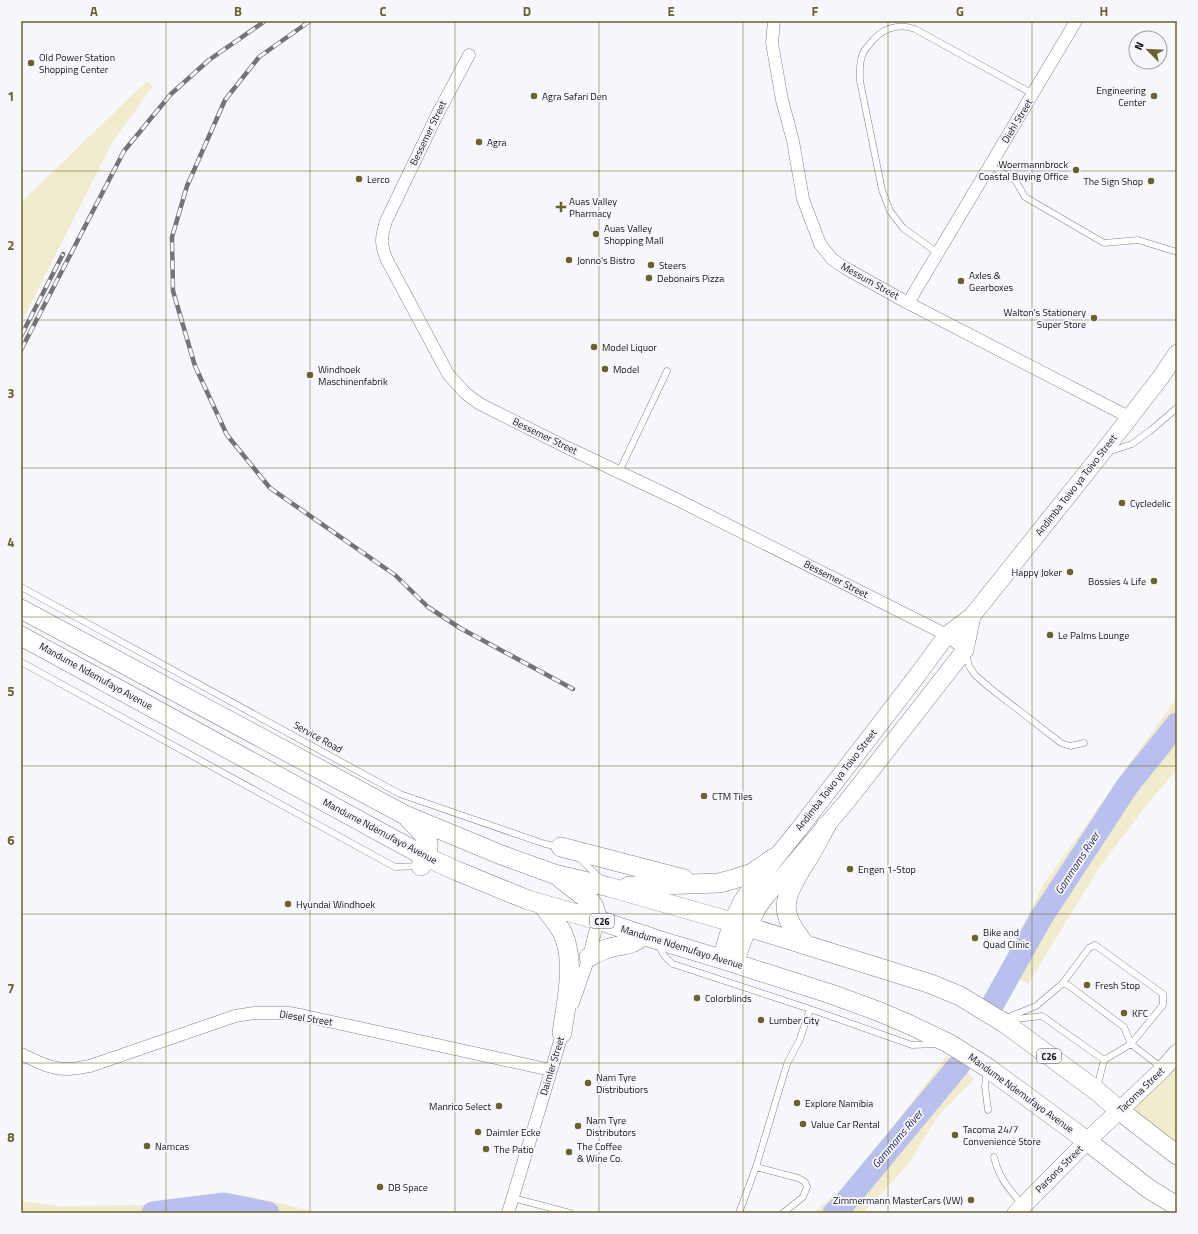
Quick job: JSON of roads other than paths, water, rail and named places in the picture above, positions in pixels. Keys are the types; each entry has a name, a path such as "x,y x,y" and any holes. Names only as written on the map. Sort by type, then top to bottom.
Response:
{"main road":[{"name":"C26","path":"21,609 405,815 499,854 554,874 609,887 806,945 931,984 960,996 1000,1021 1097,1091 1120,1111 1177,1155"},
{"name":"Mandume Ndemufayo Avenue","path":"21,636 428,864 457,872 542,904 598,920 830,994 880,1012 950,1044 988,1068 1149,1189 1177,1206"},
{"path":"405,815 428,839 428,864"},
{"path":"806,945 796,935 790,924 786,911 786,899 791,886 826,826"},
{"path":"561,847 702,884"},
{"path":"609,887 719,883 752,873 774,858"},
{"path":"554,874 591,902 598,920"},
{"path":"542,904 563,934 569,954 569,981 562,1033"},
{"path":"589,957 608,948 631,944 651,938"},
{"path":"1149,1189 1172,1213"}],"street":[{"name":"Messum Street","path":"774,21 772,43 782,100 793,141 803,199 820,244 832,259 845,268 908,303 1129,417"},
{"name":"Diehl Street","path":"908,303 1076,21"},
{"name":"Bessemer Street","path":"469,55 440,108 386,221 382,236 382,248 387,260 448,374 465,393 480,404 674,498 947,634 965,650"},
{"name":"Andimba Toivo ya Toivo Street","path":"728,961 740,925 742,903 749,891 774,858 799,829 913,681 947,634 972,616 1100,455 1176,355"},
{"name":"Andimba Toivo ya Toivo Street","path":"740,925 758,907 848,800 965,650 972,616"},
{"name":"Daimler Street","path":"508,1213 550,1070 589,957 598,920"},
{"name":"Diesel Street","path":"21,1054 47,1066 60,1069 90,1066 235,1016 254,1012 305,1016 507,1059 550,1070"},
{"name":"Tacoma Street","path":"1103,1126 1163,1069 1177,1053"},
{"name":"Parsons Street","path":"1019,1209 1103,1126"}],"lane":[{"path":"938,253 903,228 890,211 882,190 860,81 862,55 872,40 881,33 891,28 907,26 1032,94"},
{"path":"990,166 1015,180 1025,197 1104,242 1138,240 1177,252"},
{"path":"619,472 667,371"},
{"path":"1100,455 1132,444 1177,408"},
{"name":"Service Road","path":"21,587 400,794 545,844 561,847 578,858 609,887"},
{"path":"965,650 969,666 975,675 990,688 1065,745 1070,746 1084,743"},
{"path":"21,662 395,866 428,864"},
{"path":"651,938 665,958 673,964 810,1009 912,1045 950,1044"},
{"path":"1000,1021 1036,1006 1062,984 1089,948 1095,945 1163,994 1163,1005 1131,1044 1104,1060 1097,1091"},
{"path":"1062,984 1068,985 1124,1027 1131,1044 1163,1069"},
{"path":"739,1213 756,1167 787,1064 800,1039 810,1009"},
{"path":"1000,1021 1042,1016 1104,1060"},
{"path":"988,1068 985,1086 988,1110"},
{"path":"994,1157 998,1171 1019,1209"},
{"path":"756,1167 798,1178 805,1182 808,1187 803,1197 783,1213"},
{"path":"513,1198 570,1213"}],"waterway":[{"name":"Gammams River","path":"989,1011 1041,918 1128,785 1177,724"},
{"name":"Gammams River","path":"834,1213 843,1205 959,1065"},
{"name":"Gammams River","path":"153,1213 224,1204 268,1213"}],"railway":[{"path":"21,350 124,151 171,94 209,60 265,21"},
{"path":"310,21 259,57 225,100 187,186 172,237 173,291 195,366 227,435 270,488 395,575 428,607 460,628 573,689"},
{"path":"21,336 63,254"}],"place":[{"name":"Old Power Station Shopping Center","path":"31,63"},
{"name":"Agra Safari Den","path":"534,96"},
{"name":"Engineering Center","path":"1154,96"},
{"name":"Agra","path":"479,142"},
{"name":"Woermannbrock Coastal Buying Office","path":"1076,170"},
{"name":"Lerco","path":"359,179"},
{"name":"The Sign Shop","path":"1151,181"},
{"name":"Auas Valley Pharmacy","path":"561,207"},
{"name":"Auas Valley Shopping Mall","path":"596,234"},
{"name":"Jonno's Bistro","path":"569,260"},
{"name":"Steers","path":"651,265"},
{"name":"Debonairs Pizza","path":"649,278"},
{"name":"Axles & Gearboxes","path":"961,281"},
{"name":"Walton's Stationery Super Store","path":"1094,318"},
{"name":"Model Liquor","path":"594,347"},
{"name":"Model","path":"605,369"},
{"name":"Windhoek Maschinenfabrik","path":"310,375"},
{"name":"Cycledelic","path":"1122,503"},
{"name":"Happy Joker","path":"1070,572"},
{"name":"Bossies 4 Life","path":"1154,581"},
{"name":"Le Palms Lounge","path":"1050,635"},
{"name":"CTM Tiles","path":"704,796"},
{"name":"Engen 1-Stop","path":"850,869"},
{"name":"Hyundai Windhoek","path":"288,904"},
{"name":"Bike and Quad Clinic","path":"975,938"},
{"name":"Fresh Stop","path":"1087,985"},
{"name":"Colorblinds","path":"697,998"},
{"name":"KFC","path":"1124,1013"},
{"name":"Lumber City","path":"761,1020"},
{"name":"Nam Tyre Distributiors","path":"588,1083"},
{"name":"Explore Namibia","path":"797,1103"},
{"name":"Manrico Select","path":"499,1106"},
{"name":"Value Car Rental","path":"803,1124"},
{"name":"Nam Tyre Distributors","path":"578,1126"},
{"name":"Daimler Ecke","path":"478,1132"},
{"name":"Tacoma 24/7 Convenience Store","path":"955,1135"},
{"name":"Namcas","path":"147,1146"},
{"name":"The Patio","path":"486,1149"},
{"name":"The Coffee & Wine Co.","path":"569,1152"},
{"name":"DB Space","path":"380,1187"},
{"name":"Zimmermann MasterCars (VW)","path":"971,1200"}]}
